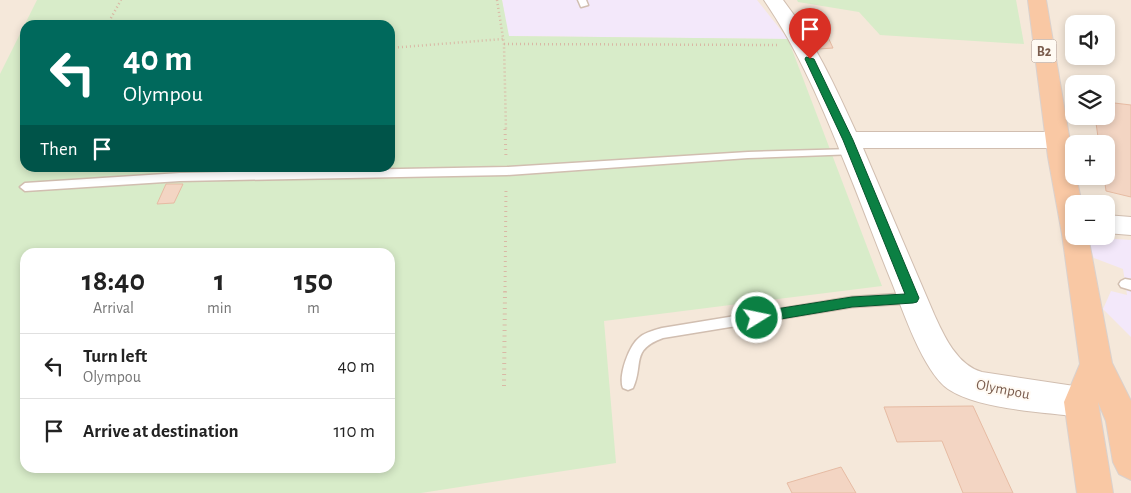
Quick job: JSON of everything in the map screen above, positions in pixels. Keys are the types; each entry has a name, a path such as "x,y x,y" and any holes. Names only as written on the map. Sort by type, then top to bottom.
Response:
{"highway":[{"name":"B2","path":"1037,0 1058,149 1067,195"},
{"name":"B2","path":"1076,245 1096,364 1123,420 1131,462"},
{"path":"1095,493 1081,402 1096,364"}],"street":[{"name":"Olympou","path":"773,0 785,15 817,73 852,150 940,358 960,380 978,387 1081,402"},
{"path":"852,150 1058,149"},
{"path":"1115,225 1131,226"}],"lane":[{"path":"24,187 180,177 506,171 852,150"},
{"path":"628,384 629,370 644,340 662,333 852,302 913,298"}],"path":[{"path":"110,20 121,0"},
{"path":"497,0 504,44 506,171 504,386"},
{"path":"395,48 503,39"},
{"path":"504,44 802,45"}],"shaded area":[{"path":"0,0 1131,0 1131,493 0,493"},
{"path":"502,0 757,0 788,39 508,36"},
{"path":"1115,239 1131,240 1131,337 1103,309 1111,291 1127,295 1123,269 1094,258 1089,245 1115,245"}],"green space":[{"path":"37,0 502,0 509,36 788,39 882,286 604,321 616,463 421,493 0,493 0,74 20,34 20,172 395,172 395,20 27,20"},
{"path":"797,0 1016,0 1024,44 880,35 859,12 798,2"}],"building":[{"path":"813,35 827,35 833,48 819,49"},
{"path":"1115,103 1131,105 1131,197 1106,191 1105,185 1115,185 1115,135 1098,135 1096,125 1115,125"},
{"path":"166,184 183,184 174,203 157,204"},
{"path":"973,406 1013,493 963,493 942,441 897,442 884,407"},
{"path":"841,467 856,493 792,493 787,483"}],"route":[{"path":"757,318 852,302 913,298 848,140 810,59"}]}
